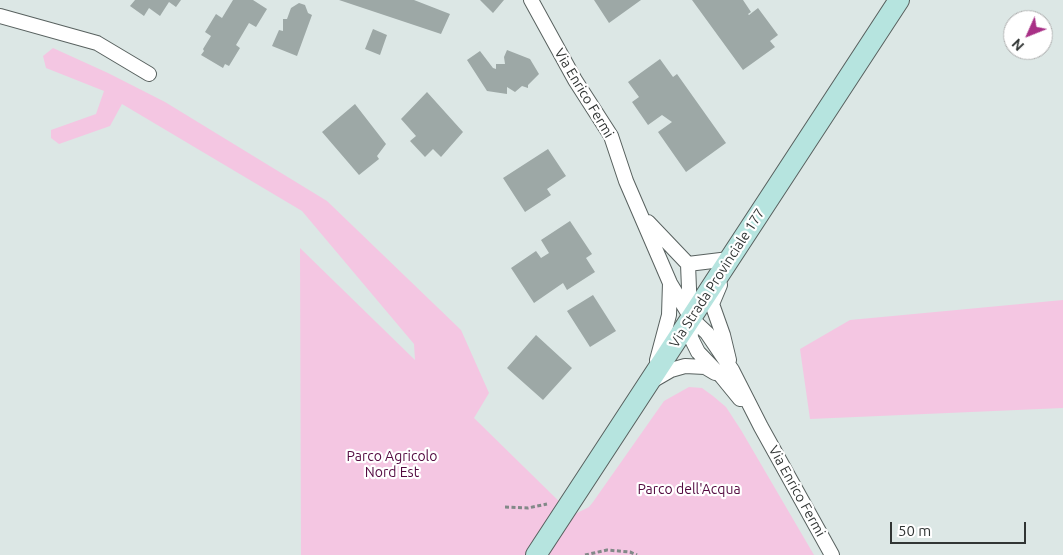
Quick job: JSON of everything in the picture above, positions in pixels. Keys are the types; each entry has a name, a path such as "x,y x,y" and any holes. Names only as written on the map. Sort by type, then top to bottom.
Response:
{"main road":[{"name":"Via Strada Provinciale 177","path":"536,555 899,0"}],"street":[{"name":"Via Enrico Fermi","path":"531,0 575,80 611,136 626,181 670,283 691,318 707,334 727,374 761,427 832,555"},
{"path":"0,16 97,43 149,74"},
{"name":"Via Enrico Fermi","path":"642,216 688,264"},
{"name":"Via Enrico Fermi","path":"727,374 724,335 712,304 729,259"},
{"path":"691,318 688,264 729,259"},
{"name":"Via Enrico Fermi","path":"649,382 662,344 669,315 670,283"},
{"name":"Via Enrico Fermi","path":"649,382 671,370 685,366 705,367 727,374"}],"path":[{"path":"505,507 528,508 575,495"},
{"path":"585,555 607,550 630,552 637,555"}],"green space":[{"path":"53,48 165,102 327,201 461,330 489,393 474,418 573,515 589,507 593,502 664,401 689,387 702,388 726,407 814,555 301,555 300,248 415,360 414,344 302,211 122,104 110,126 59,144 51,138 51,130 96,114 104,91 46,68 43,56"},
{"path":"1063,300 1063,408 810,419 800,349 850,320"}],"building":[{"path":"135,0 181,0 176,7 169,2 160,16 149,8 144,16 130,6"},
{"path":"233,0 253,0 267,9 256,27 249,23 236,45 240,48 229,66 225,64 223,68 201,55 211,36 205,32 216,14 222,18"},
{"path":"339,0 414,0 450,14 441,34"},
{"path":"480,0 504,0 493,13"},
{"path":"594,0 641,0 609,23"},
{"path":"692,0 743,0 751,12 749,15 758,8 778,35 770,41 775,47 743,70"},
{"path":"299,3 305,5 308,13 312,15 297,56 272,46 279,30 283,31 283,19 287,19 291,8"},
{"path":"373,29 387,35 380,55 365,49"},
{"path":"507,50 530,59 539,74 528,85 528,88 522,86 515,92 507,87 507,94 487,91 467,60 480,51 493,68 496,69 496,64 505,64 504,57"},
{"path":"660,59 673,77 677,74 726,143 686,172 658,132 672,122 662,115 648,125 632,102 639,97 628,82"},
{"path":"427,92 463,132 441,157 433,149 425,157 410,141 416,136 401,119"},
{"path":"355,104 386,144 377,156 379,159 359,175 322,132"},
{"path":"548,149 566,176 547,189 551,195 525,212 503,178"},
{"path":"570,221 592,254 586,258 595,272 567,290 563,283 534,303 511,268 536,251 541,258 549,253 541,240"},
{"path":"593,295 616,331 590,347 567,311"},
{"path":"536,335 572,368 543,400 507,368"}],"park label":[{"name":"Parco Agricolo Nord Est","path":"392,464"},
{"name":"Parco dell'Acqua","path":"689,489"}]}
